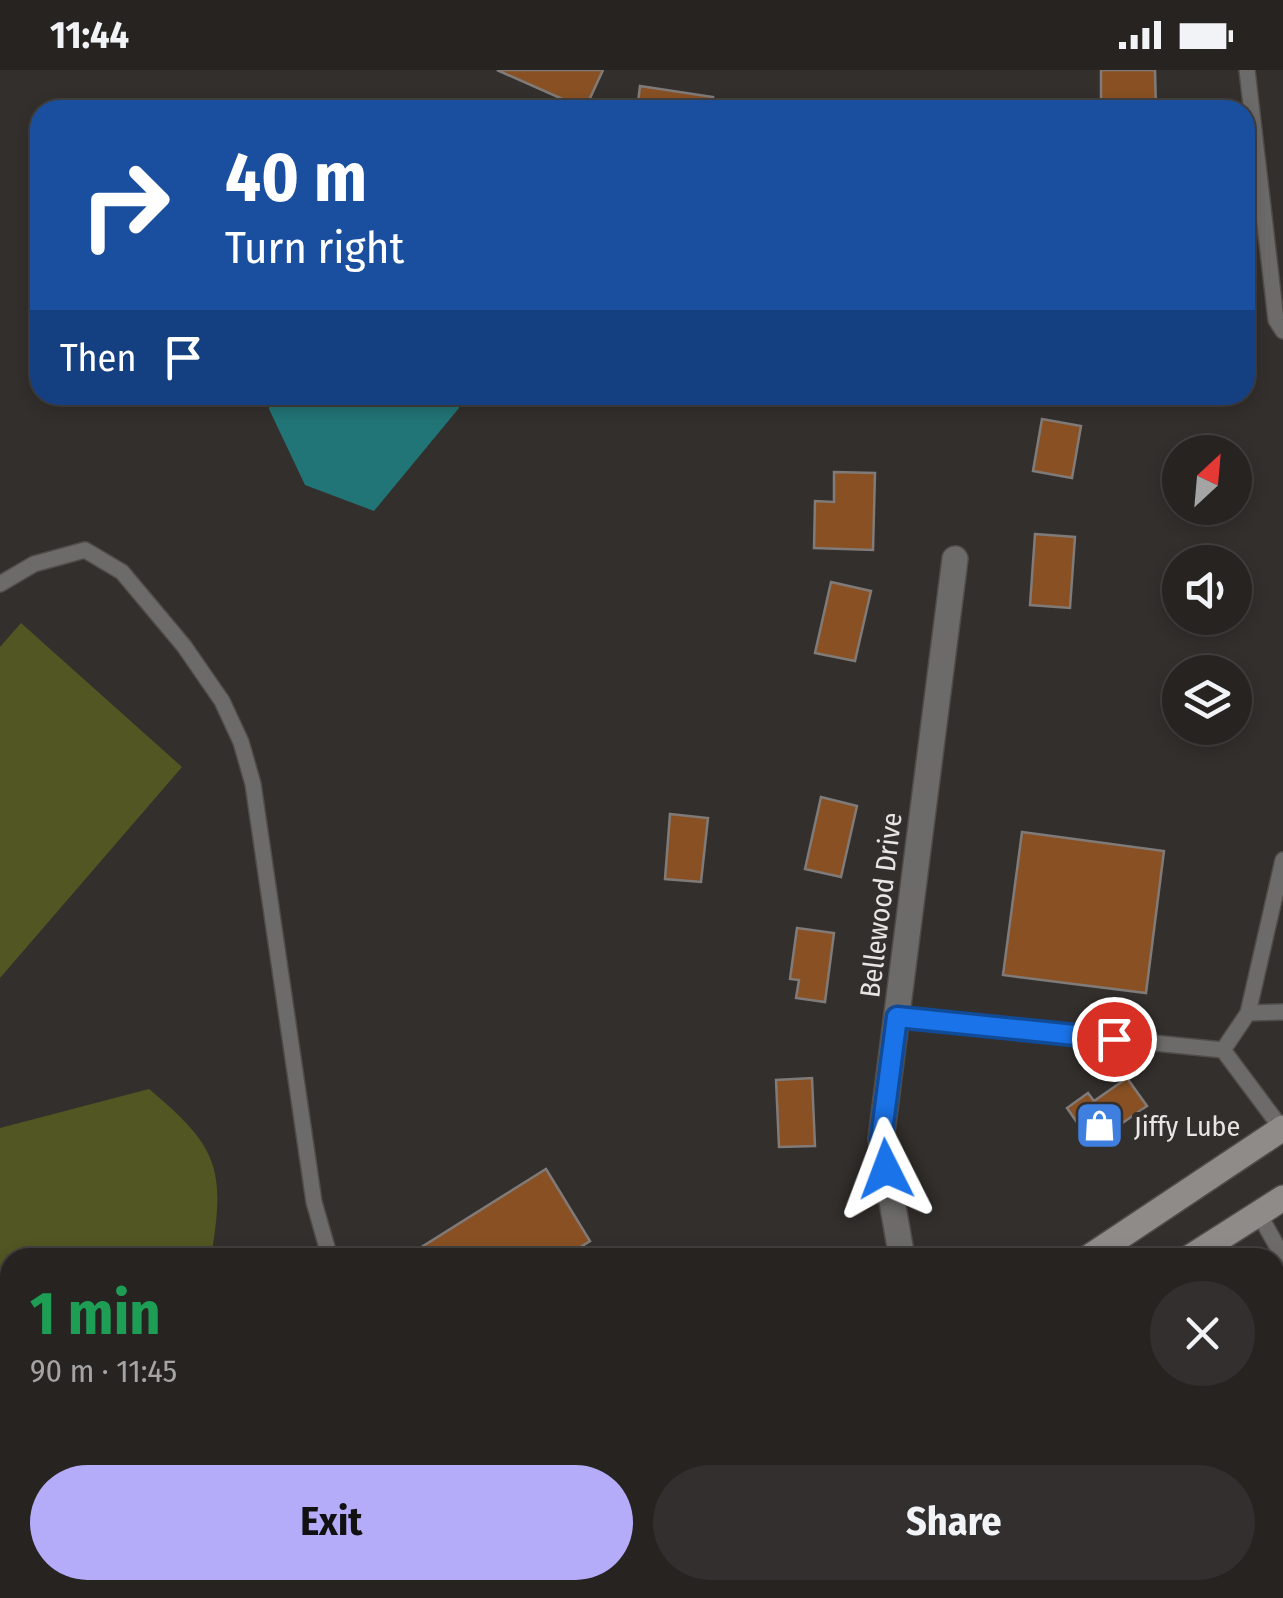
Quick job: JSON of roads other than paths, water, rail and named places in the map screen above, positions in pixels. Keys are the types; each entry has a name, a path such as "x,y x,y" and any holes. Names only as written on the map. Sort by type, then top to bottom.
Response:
{"main road":[{"path":"1103,1248 1282,1128"},
{"path":"1205,1248 1283,1198"}],"street":[{"name":"Bellewood Drive","path":"900,1248 881,1139 955,559"}],"lane":[{"path":"1247,70 1250,100"},
{"path":"1255,139 1276,320 1283,331"},
{"path":"0,584 34,564 85,550 122,572 184,646 222,700 253,784 314,1202 327,1248"},
{"path":"1223,1050 1248,1013 1275,934 1283,860"},
{"path":"1248,1013 1283,1012"},
{"path":"897,1017 1223,1050 1282,1128"},
{"path":"1259,1214 1278,1248"}],"water":[{"path":"269,405 459,405 374,511 305,485"}],"place":[{"name":"Jiffy Lube","path":"1099,1126"}]}
